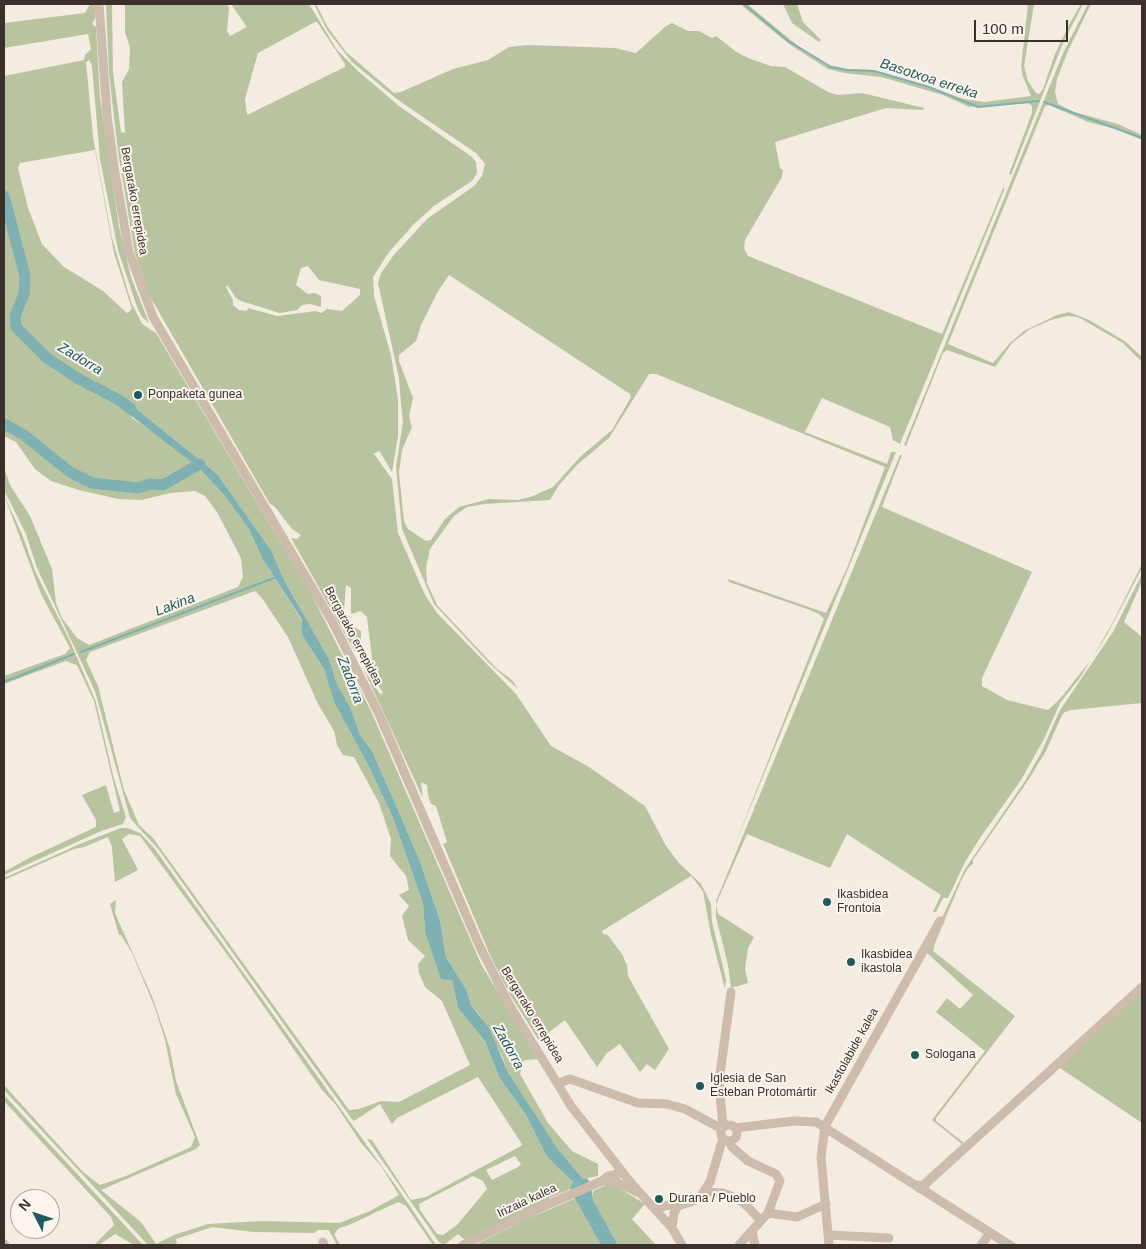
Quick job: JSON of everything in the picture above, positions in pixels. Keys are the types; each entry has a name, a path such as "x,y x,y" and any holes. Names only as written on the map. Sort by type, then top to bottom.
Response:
{"street":[{"name":"Bergarako errepidea","path":"99,4 107,114 129,252 140,286 161,331 333,623 379,714 494,977 572,1106 623,1173 672,1228 682,1245"},
{"name":"Ikastolabide kalea","path":"829,1245 821,1157 825,1126 940,921"},
{"path":"920,1189 1142,988"},
{"path":"730,992 719,1082 724,1134 732,1147 748,1161 776,1174 779,1178 779,1186 768,1212 739,1245"},
{"path":"559,1083 570,1078 638,1103 667,1104 685,1109 724,1134 736,1137 735,1128"},
{"path":"655,1208 669,1204 678,1206 699,1199 706,1192 724,1134 730,1125 735,1128 794,1121 816,1122 1009,1245"},
{"path":"612,1158 614,1166 613,1178 641,1194"},
{"name":"Irizaia kalea","path":"463,1245 551,1203 623,1173"},
{"path":"706,1192 723,1193 738,1199 760,1220"},
{"path":"768,1212 797,1218 826,1204"},
{"path":"672,1228 674,1213 678,1206"},
{"path":"752,1231 755,1245"},
{"path":"981,1245 990,1233"},
{"path":"828,1236 889,1238"}],"green space":[{"path":"90,4 95,4 95,18 92,24 96,27 100,98 119,227 131,277 149,323 142,317 137,307 118,250 100,159 92,66 89,60 86,62 93,137 112,238 131,302 142,324 156,333 310,592 370,709 481,964 538,1059 524,1060 520,1074 548,1123 572,1151 598,1164 598,1176 583,1179 557,1148 508,1072 503,1058 479,1014 471,1005 467,991 446,957 440,920 419,859 391,794 372,751 360,735 351,709 337,684 329,659 284,580 271,550 217,474 123,398 132,418 165,440 198,467 224,495 249,529 262,558 302,621 302,635 324,669 334,702 369,767 393,818 423,903 425,932 452,980 458,1008 485,1041 499,1077 526,1115 547,1157 573,1182 570,1189 549,1198 550,1200 465,1240 458,1234 444,1245 439,1242 367,1139 372,1140 411,1200 426,1197 522,1144 478,1077 397,1118 392,1124 380,1104 354,1121 351,1118 159,850 130,818 95,691 37,568 26,534 4,490 4,467 10,485 30,516 52,569 56,603 62,618 77,638 89,645 238,587 243,577 241,558 217,512 205,496 195,491 170,493 142,500 118,499 79,490 51,481 35,469 16,442 4,436 4,76 84,60 85,55 91,49 88,34 4,48 4,23 85,13","holes":["95,150 114,253 132,309 127,313 103,291 64,267 42,244 28,208 18,168 20,163","255,591 262,598 288,637 318,704 334,731 337,745 343,755 354,757 379,803 391,839 390,856 406,876 409,890 399,895 409,906 402,916 408,940 425,956 418,964 419,973 425,987 442,1001 470,1065 399,1102 381,1101 359,1109 349,1110 153,838 139,825 124,790 98,686 86,660 90,652","515,1156 521,1164 492,1180 486,1170","473,1176 483,1181 487,1189 457,1225 443,1235 437,1234 420,1210 419,1204"]},
{"path":"106,4 112,4 113,73 121,132 125,133 122,82 129,69 130,48 125,32 125,4 227,4 229,8 227,31 230,36 247,27 231,4 309,4 337,50 358,71 399,106 472,157 476,162 477,173 472,181 434,206 415,223 389,252 373,277 374,296 391,355 398,400 398,436 392,472 380,452 378,451 374,454 392,479 398,533 425,595 437,613 516,694 551,746 589,767 645,806 666,846 679,863 701,884 711,904 712,922 726,979 725,989 711,935 703,891 691,876 602,931 604,935 607,934 622,954 627,965 628,976 669,1049 655,1070 647,1064 640,1072 620,1044 607,1053 597,1067 565,1020 539,1040 509,993 490,955 443,844 447,842 436,806 431,804 427,785 421,782 423,798 363,668 380,694 383,693 369,670 372,658 367,617 361,611 351,614 351,588 346,585 344,611 352,626 361,631 359,650 355,652 291,538 297,539 301,535 292,529 275,507 270,504 149,295 135,254 118,152 109,73","holes":["317,22 345,64 345,67 247,115 245,99 258,53","308,266 319,280 360,289 360,295 342,311 327,309 321,313 316,311 277,316 248,308 247,311 239,310 233,305 233,300 226,287 227,285 236,298 241,301 280,313 297,310 302,305 310,304 321,307 321,296 315,293 308,294 296,285 301,268"]},
{"path":"314,4 316,4 327,26 346,52 394,93 401,92 453,69 488,60 509,47 528,45 615,48 636,53 666,26 672,23 688,31 699,31 712,38 716,36 735,51 748,58 771,66 785,67 828,92 838,95 862,93 924,108 923,110 886,108 775,142 780,168 783,170 782,177 745,240 744,248 748,256 942,334 1004,186 900,444 893,440 890,427 822,398 805,432 887,464 891,452 896,452 732,852 824,619 819,614 810,610 729,582 728,579 826,613 847,568 885,467 656,374 649,374 609,438 578,464 559,485 550,500 467,507 454,516 430,549 426,567 427,583 437,605 496,668 512,680 518,689 490,664 434,604 402,529 396,467 403,422 399,378 378,283 381,273 393,256 427,219 474,186 482,176 485,164 476,153 398,100 352,62 327,30","holes":["449,275 630,394 631,397 612,430 580,457 553,487 518,500 489,499 459,507 445,519 431,540 426,541 408,529 404,521 399,472 402,450 412,427 409,416 413,398 399,361 399,355 416,341 421,325 437,293"]},
{"path":"740,4 747,4 804,51 827,65 849,69 873,70 964,99 985,102 1031,96 1021,67 1028,4 1034,4 1024,66 1028,81 1036,93 1039,94 1043,89 1055,54 1069,25 1081,4 1083,4 1063,43 1011,175 1009,174 1032,113 1032,106 1028,103 969,107 943,95 881,77 844,73 828,69 789,44"},
{"path":"783,4 797,4 803,22 821,40 819,42 792,23"},
{"path":"1088,4 1091,4 1068,51 1057,79 1055,92 1058,104 1074,112 1118,124 1142,135 1142,140 1116,129 1088,122 1049,105 1045,106 948,344 993,363 1010,343 1024,331 1057,315 1069,312 1089,320 1126,342 1142,357 1142,362 1123,343 1078,317 1067,316 1051,320 1030,329 1012,343 995,367 947,350 943,353 906,446 904,445 1064,51"},
{"path":"900,455 902,455 882,507 1032,572 982,678 982,686 1007,700 1048,710 1059,700 1091,660 1060,703 1044,739 1021,780 980,838 965,862 948,898 943,898 936,912 933,912 941,895 847,834 830,868 747,834 716,904"},
{"path":"4,495 22,534 35,571 69,639 96,702 114,779 126,817 123,824 101,831 4,875 4,872 31,857 96,827 96,820 82,795 106,785 114,813 120,811 94,701 77,665 66,661 4,684 4,676 65,654 70,648 41,594"},
{"path":"1142,564 1142,568 1108,633 1091,660 1112,624"},
{"path":"1142,574 1142,581 1124,622 1142,637 1142,703 1071,710 1062,715 1046,751 1029,779 973,860 973,864 968,868 935,943 933,951 1015,1016 936,1118 936,1121 964,1143 1142,983 920,1183 914,1180 921,1181 962,1144 932,1120 985,1051 936,1012 947,998 960,1009 973,995 926,952 965,869 1025,781 1041,753 1060,710 1113,632"},
{"path":"121,828 128,828 140,833 154,848 401,1193 436,1245 433,1245 406,1206 398,1202 339,1228 334,1234 340,1245 337,1245 329,1230 318,1230 314,1233 254,1232 212,1227 176,1239 177,1245 148,1245 4,1090 4,1085 83,1172 100,1185 126,1176 191,1147 195,1137 176,1094 165,1040 155,1008 132,953 121,935 119,935 110,904 116,900 115,913 153,999 170,1049 176,1081 200,1145 196,1149 101,1190 141,1222 156,1244 174,1235 208,1224 263,1221 339,1223 370,1211 399,1195 381,1166 361,1143 336,1105 322,1090 237,968 140,836 129,834 122,839 138,870 115,882 112,847 108,837 74,849 4,880 4,878 80,844"},
{"path":"716,904 718,914 754,937 748,948 745,969 748,983 731,988 728,965 716,917"},
{"path":"1142,990 1142,1123 1060,1068 929,1185 929,1188 933,1191 1018,1245 1014,1245 926,1190 925,1186"},
{"path":"4,1095 143,1245 134,1245 115,1234 99,1245 94,1245 114,1225 111,1217 4,1101"},
{"path":"609,1184 645,1204 632,1219 656,1245 618,1245 593,1200 593,1191"},
{"path":"576,1198 601,1245 475,1245 525,1220"}],"water":[{"path":"123,398 217,474 271,550 284,580 329,659 337,684 351,709 360,735 372,751 419,859 440,920 446,957 467,991 471,1005 489,1028 508,1072 557,1148 583,1179 587,1178 591,1184 593,1200 618,1245 601,1245 570,1189 573,1182 547,1157 526,1115 499,1077 485,1041 458,1008 452,980 441,979 425,932 423,903 393,818 369,767 334,702 324,669 302,635 302,620 262,558 249,529 224,495 198,467 117,405"}],"waterway":[{"name":"Basotxoa erreka","path":"744,4 787,40 831,67 846,70 874,71 929,87 978,107 1039,101"},
{"name":"Basotxoa erreka","path":"1044,102 1142,138"},
{"name":"Zadorra","path":"4,196 25,276 24,294 15,316 16,327 47,358 131,409"},
{"path":"4,424 24,435 70,472 92,483 138,488 150,484 163,485 200,464"},
{"name":"Lakina","path":"81,652 274,578"},
{"name":"Lakina","path":"4,682 74,654"}],"place":[{"name":"Ponpaketa gunea","path":"138,395"},
{"name":"Ikasbidea Frontoia","path":"827,902"},
{"name":"Ikasbidea ikastola","path":"851,962"},
{"name":"Sologana","path":"915,1055"},
{"name":"Iglesia de San Esteban Protomártir","path":"700,1086"},
{"name":"Durana / Pueblo","path":"659,1199"}]}
